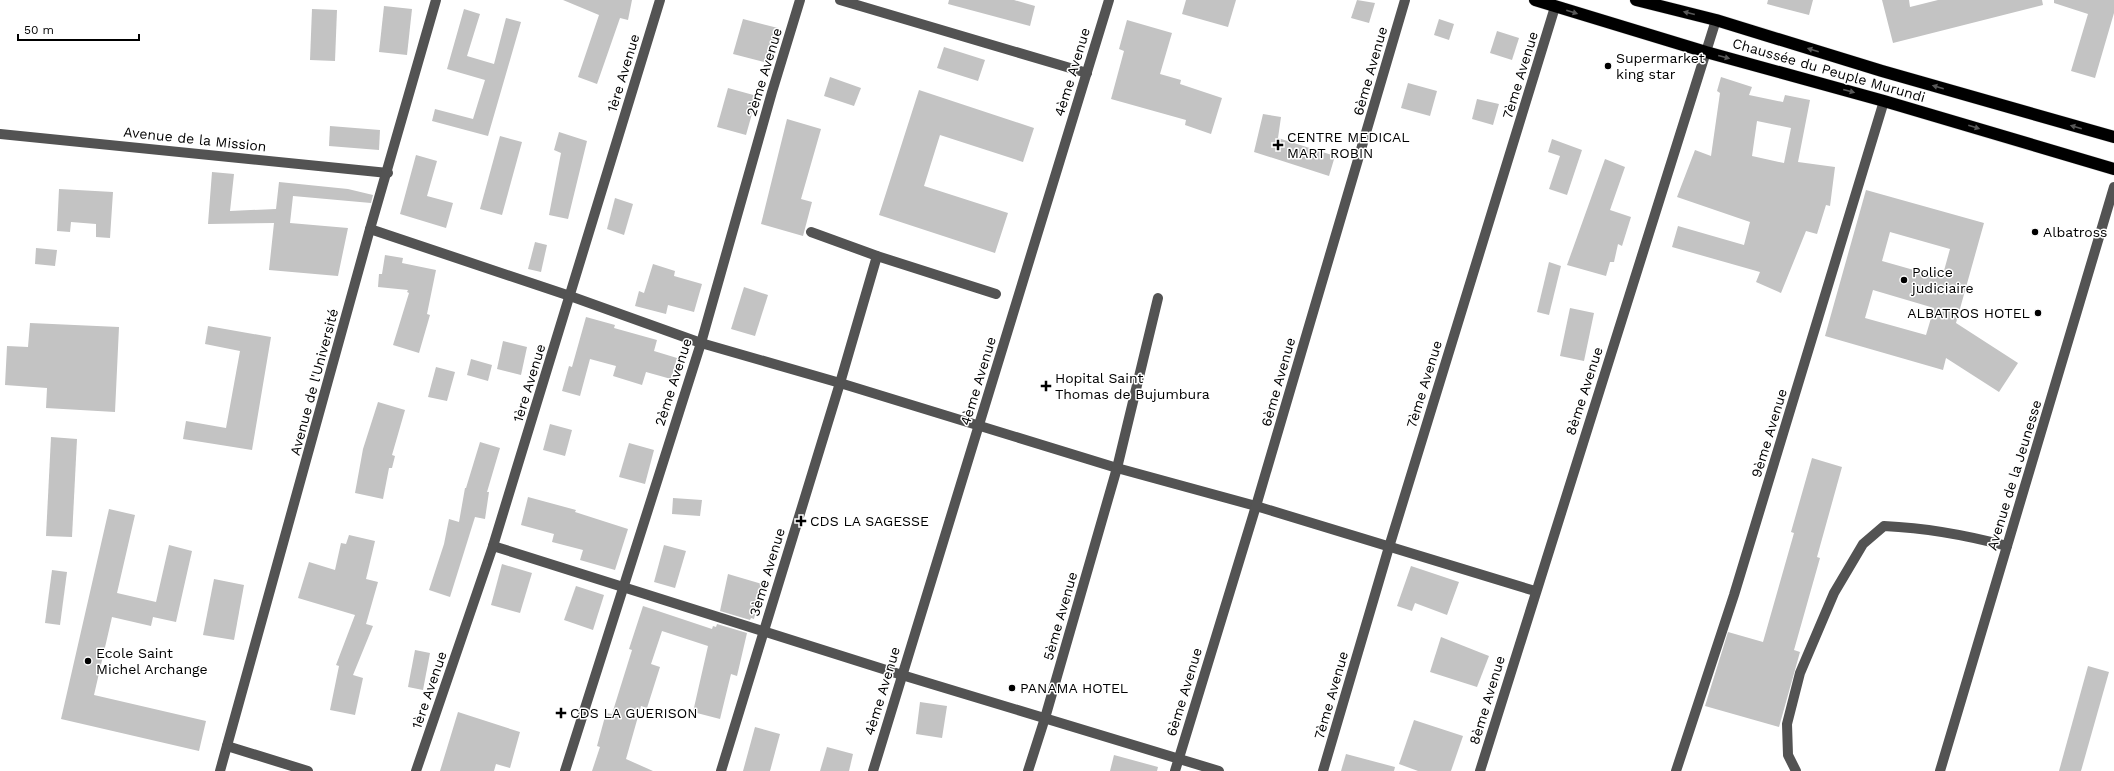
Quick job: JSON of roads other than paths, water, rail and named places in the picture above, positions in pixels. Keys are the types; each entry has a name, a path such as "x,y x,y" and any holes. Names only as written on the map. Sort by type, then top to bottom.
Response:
{"highway":[{"name":"Chaussée du Peuple Murundi","path":"1535,0 1706,52 1884,101 2114,169"},
{"name":"Chaussée du Peuple Murundi","path":"1636,0 1716,20 1882,71 2114,137"}],"street":[{"name":"Avenue de l'Université","path":"220,771 370,229 388,173 436,0"},
{"name":"1ère Avenue","path":"416,771 493,546 660,0"},
{"name":"2ème Avenue","path":"565,771 701,343 772,92 800,0"},
{"path":"840,0 1087,73"},
{"name":"4ème Avenue","path":"873,771 1109,0"},
{"name":"6ème Avenue","path":"1175,771 1256,506 1405,0"},
{"name":"7ème Avenue","path":"1323,771 1389,547 1555,7"},
{"name":"8ème Avenue","path":"1480,771 1716,20"},
{"name":"9ème Avenue","path":"1676,771 1734,595 1884,101"},
{"name":"Avenue de la Mission","path":"0,134 388,173"},
{"name":"Avenue de la Jeunesse","path":"1940,771 2114,187"},
{"path":"370,229 570,296 701,343 840,383 978,427 1117,468 1256,506 1535,592"},
{"path":"811,232 877,256 996,294"},
{"name":"3ème Avenue","path":"722,771 763,630 840,383 877,256"},
{"name":"5ème Avenue","path":"1028,771 1045,718 1117,468 1158,298"},
{"path":"1796,771 1788,755 1786,724 1800,672 1834,593 1863,544 1884,526 1922,528 1970,536 2007,546"},
{"path":"493,546 902,675 1219,771"},
{"path":"227,746 308,771"}],"place":[{"name":"Supermarket king star","path":"1608,66"},
{"name":"CENTRE MEDICAL MART ROBIN","path":"1278,145"},
{"name":"Albatross","path":"2035,232"},
{"name":"Police judiciaire","path":"1904,280"},
{"name":"ALBATROS HOTEL","path":"2038,313"},
{"name":"Hopital Saint Thomas de Bujumbura","path":"1046,386"},
{"name":"CDS LA SAGESSE","path":"801,521"},
{"name":"Ecole Saint Michel Archange","path":"88,661"},
{"name":"PANAMA HOTEL","path":"1012,688"},
{"name":"CDS LA GUERISON","path":"561,713"}]}
